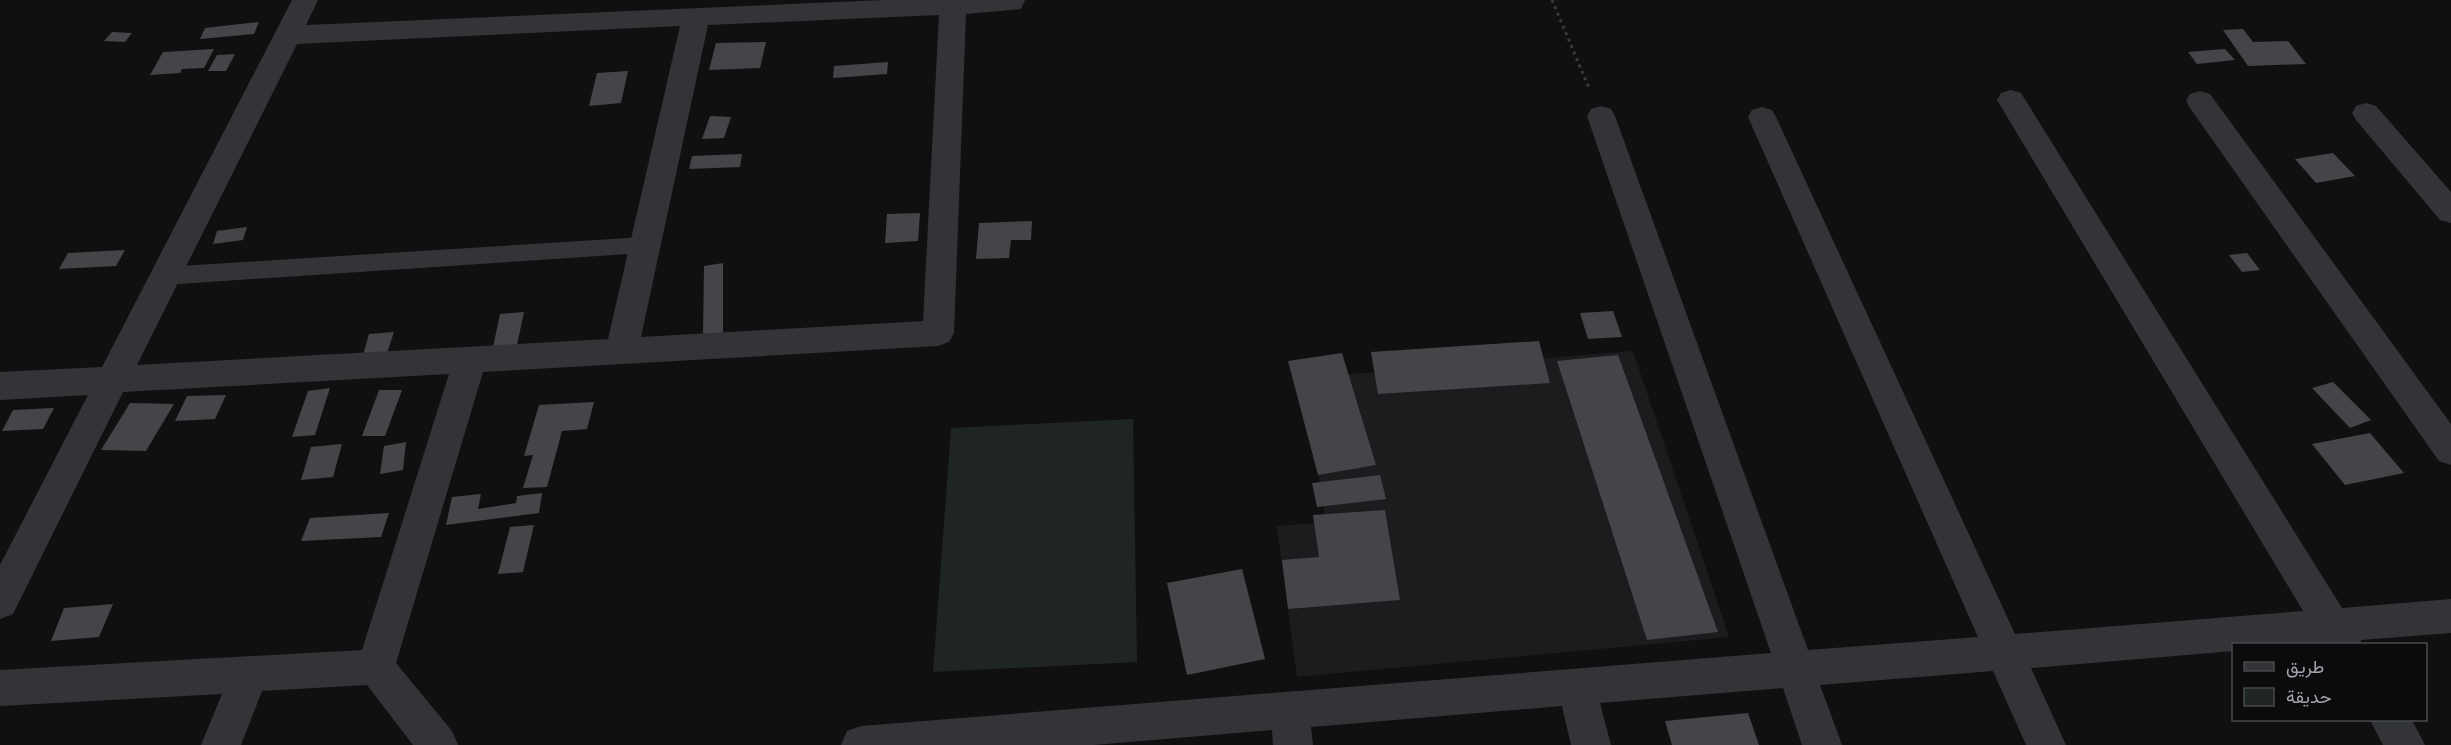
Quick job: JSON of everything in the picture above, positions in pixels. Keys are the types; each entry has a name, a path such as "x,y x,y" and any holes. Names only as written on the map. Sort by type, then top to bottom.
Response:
{"street":[{"path":"0,602 305,0"},
{"path":"288,35 953,6 1012,3 1012,0"},
{"path":"0,386 939,333 953,6"},
{"path":"621,352 696,17"},
{"path":"2011,100 2339,636"},
{"path":"2200,101 2451,451"},
{"path":"2366,113 2451,212"},
{"path":"1601,116 1822,745"},
{"path":"1762,117 2046,745"},
{"path":"376,667 470,360"},
{"path":"861,745 1291,728 1577,686 2004,651 2339,636 2451,616"},
{"path":"0,688 376,667"},
{"path":"376,667 438,745"},
{"path":"221,745 249,675"},
{"path":"1577,686 1591,745"},
{"path":"2391,721 2405,745"}],"lane":[{"path":"164,276 644,245"}],"path":[{"path":"1552,0 1601,116"}],"shaded area":[{"path":"1633,351 1729,637 1297,677 1277,526 1326,522 1304,378"}],"green space":[{"path":"1133,419 1137,662 933,672 951,428"}],"building":[{"path":"259,22 254,34 200,39 205,28"},
{"path":"2243,29 2253,42 2288,41 2306,64 2248,66 2223,30"},
{"path":"112,32 132,33 125,42 104,41"},
{"path":"766,42 760,68 709,70 716,43"},
{"path":"214,49 204,68 182,69 180,73 150,75 163,52"},
{"path":"2225,49 2235,60 2197,64 2188,52"},
{"path":"235,54 226,71 208,71 217,55"},
{"path":"888,62 887,74 833,78 834,66"},
{"path":"628,71 621,103 589,106 597,73"},
{"path":"710,116 731,117 724,138 702,139"},
{"path":"2333,153 2355,176 2316,183 2295,159"},
{"path":"742,154 740,167 689,169 692,156"},
{"path":"920,213 918,241 885,243 887,214"},
{"path":"1032,221 1031,240 1011,240 1009,258 976,259 979,223"},
{"path":"247,227 243,240 213,244 217,231"},
{"path":"125,250 116,266 59,269 68,253"},
{"path":"2247,253 2260,270 2242,272 2229,255"},
{"path":"723,263 723,333 703,336 704,266"},
{"path":"1613,311 1622,337 1588,339 1580,313"},
{"path":"524,312 517,345 493,347 500,314"},
{"path":"394,332 387,353 363,355 369,334"},
{"path":"1539,341 1550,383 1378,394 1371,352"},
{"path":"1342,353 1376,465 1318,475 1288,361"},
{"path":"1618,355 1718,632 1647,640 1557,361"},
{"path":"2333,382 2371,420 2350,428 2312,388"},
{"path":"330,388 315,435 292,437 308,391"},
{"path":"379,390 402,390 385,436 362,436"},
{"path":"226,395 215,419 175,421 187,396"},
{"path":"594,402 587,429 562,431 547,487 523,488 533,455 524,456 539,405"},
{"path":"130,403 174,404 146,451 101,450"},
{"path":"54,408 43,429 2,431 13,410"},
{"path":"2370,433 2404,473 2345,485 2312,444"},
{"path":"406,442 403,470 380,474 384,446"},
{"path":"342,444 333,477 301,480 311,447"},
{"path":"1380,475 1386,499 1317,507 1312,483"},
{"path":"542,493 539,513 446,525 452,497 481,494 478,509 516,503 517,496"},
{"path":"1385,510 1400,600 1288,609 1282,560 1319,557 1313,515"},
{"path":"389,513 381,537 301,541 310,518"},
{"path":"534,525 523,572 498,574 510,527"},
{"path":"1242,569 1265,659 1187,675 1167,583"},
{"path":"113,604 99,637 51,641 64,608"},
{"path":"1748,713 1759,745 1672,745 1665,721"}]}
